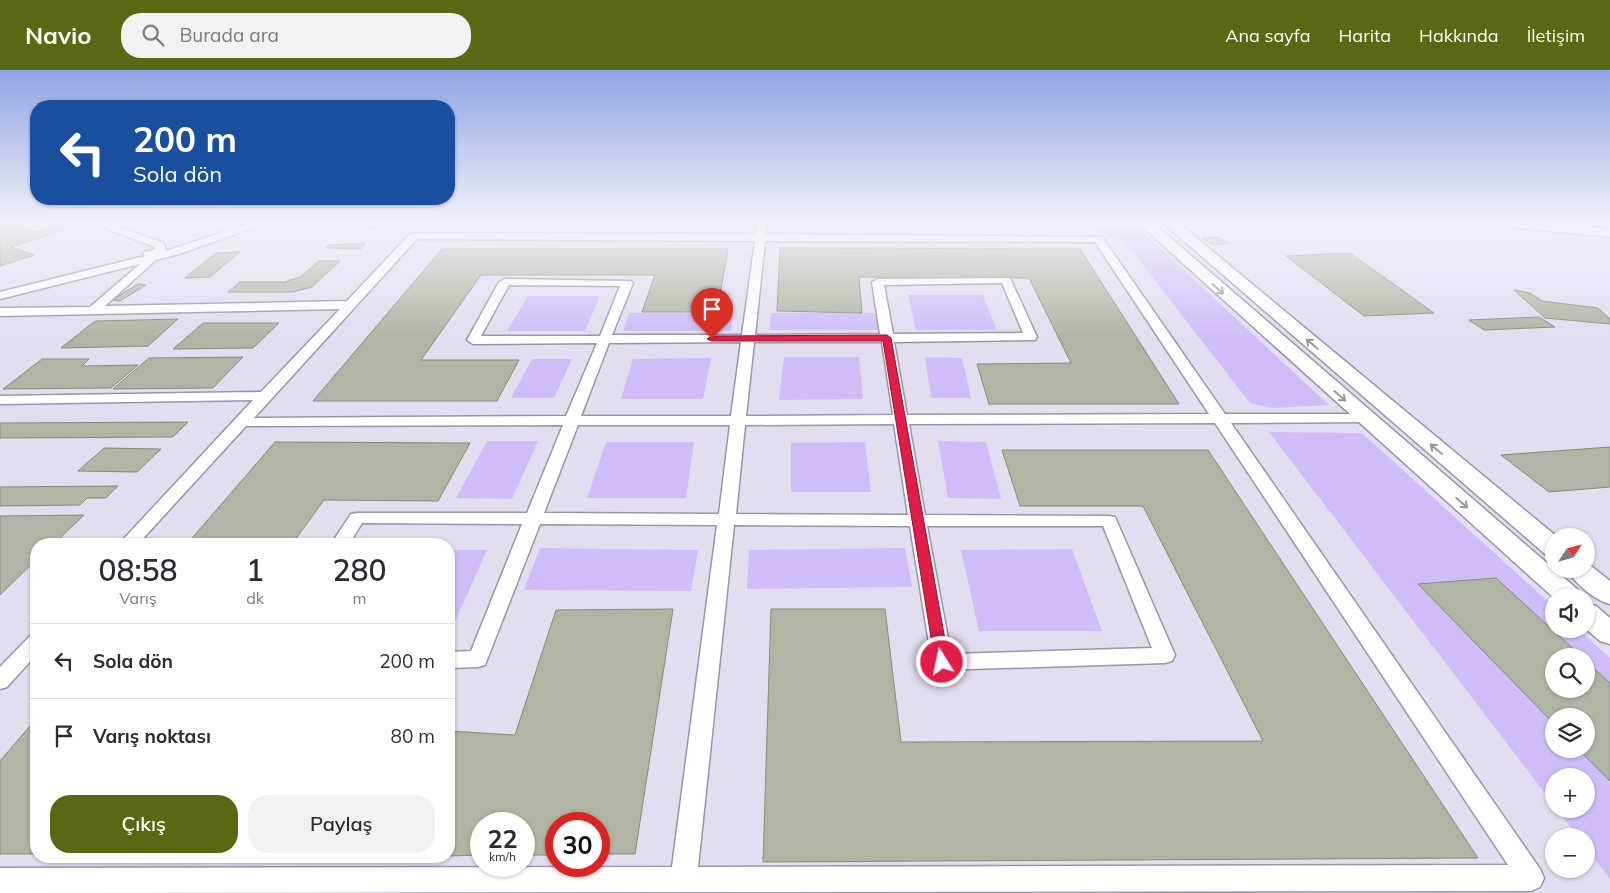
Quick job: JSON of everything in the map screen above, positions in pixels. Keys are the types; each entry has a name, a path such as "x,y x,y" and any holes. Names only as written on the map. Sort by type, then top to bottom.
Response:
{"main road":[{"path":"1185,259 1559,588"},
{"path":"1212,259 1545,540"},
{"path":"1590,578 1610,595"},
{"path":"1595,620 1610,634"}],"street":[{"path":"104,269 133,259"},
{"path":"0,296 144,259"},
{"path":"92,311 151,259"},
{"path":"134,538 392,259"},
{"path":"682,886 757,259"},
{"path":"0,881 682,886 1531,878 1112,259"},
{"path":"344,538 356,518 534,519 726,520 918,520 1108,522 1165,655 942,662 918,520 887,338 878,282 1006,280 1031,337 906,338 887,338 748,338 604,339 473,340 505,282 627,283 604,339 534,519 478,660 455,660"},
{"path":"0,312 349,306"},
{"path":"0,400 266,396"},
{"path":"242,422 1365,418"},
{"path":"0,682 30,649"}],"shaded area":[{"path":"1139,259 1172,259 1329,405 1272,408 1250,403"},
{"path":"908,295 983,295 997,330 916,330"},
{"path":"528,296 600,296 585,331 507,331"},
{"path":"629,313 733,314 731,331 623,331"},
{"path":"771,313 875,313 878,330 769,330"},
{"path":"784,357 859,357 863,399 779,400"},
{"path":"925,357 962,358 971,398 931,398"},
{"path":"711,358 703,399 621,399 633,359"},
{"path":"532,359 572,359 554,398 511,398"},
{"path":"1269,432 1362,433 1545,599 1545,638 1588,638 1610,658 1610,879 1595,860 1595,828 1571,828 1564,818 1595,818 1595,768 1545,768 1545,793"},
{"path":"487,441 538,441 512,499 456,498"},
{"path":"938,441 986,442 1001,499 948,498"},
{"path":"606,442 694,442 686,498 587,498"},
{"path":"865,442 871,492 791,492 791,443"},
{"path":"540,548 698,550 691,591 524,590"},
{"path":"905,548 912,587 747,589 749,550"},
{"path":"1072,549 1102,631 979,631 961,550"},
{"path":"455,550 487,550 455,622"}],"building":[{"path":"0,259 20,259 0,266"},
{"path":"208,259 231,259 210,277 185,278"},
{"path":"433,259 726,259 717,312 642,312 655,275 481,275 421,360 519,360 497,401 313,401"},
{"path":"779,259 1087,259 1179,404 989,404 977,364 1071,363 1029,278 859,277 862,313 777,311"},
{"path":"1290,259 1359,259 1434,313 1364,316"},
{"path":"319,261 340,261 312,287 293,292 228,292 240,282 284,282 300,277"},
{"path":"138,284 146,285 120,301 112,300"},
{"path":"1514,290 1530,293 1542,301 1598,308 1610,319 1610,324 1545,318"},
{"path":"1539,317 1555,327 1484,330 1469,320"},
{"path":"178,319 148,346 61,348 95,321"},
{"path":"203,323 279,323 253,348 173,349"},
{"path":"243,357 213,388 113,389 149,358"},
{"path":"42,359 89,359 82,366 138,365 111,388 3,389"},
{"path":"188,422 173,437 0,438 0,423"},
{"path":"275,442 470,443 438,501 324,500 296,538 192,538"},
{"path":"1610,447 1610,487 1549,492 1501,455"},
{"path":"104,448 161,449 137,472 78,471"},
{"path":"1002,450 1208,450 1478,858 763,862 771,609 885,609 901,742 1263,741 1143,506 1020,506"},
{"path":"118,486 106,498 87,498 80,505 0,506 0,487"},
{"path":"84,515 60,538 30,538 30,566 0,595 0,516"},
{"path":"1496,578 1545,623 1545,638 1561,638 1572,648 1545,648 1545,698 1595,698 1595,669 1610,683 1610,781 1587,758 1595,758 1595,708 1545,708 1545,715 1418,584"},
{"path":"673,609 635,854 610,854 610,812 545,812 545,855 535,855 535,812 470,812 470,855 455,856 455,731 515,735 556,610"},
{"path":"30,726 30,854 0,854 0,761"}],"route":[{"path":"712,339 887,338 942,662"}]}
